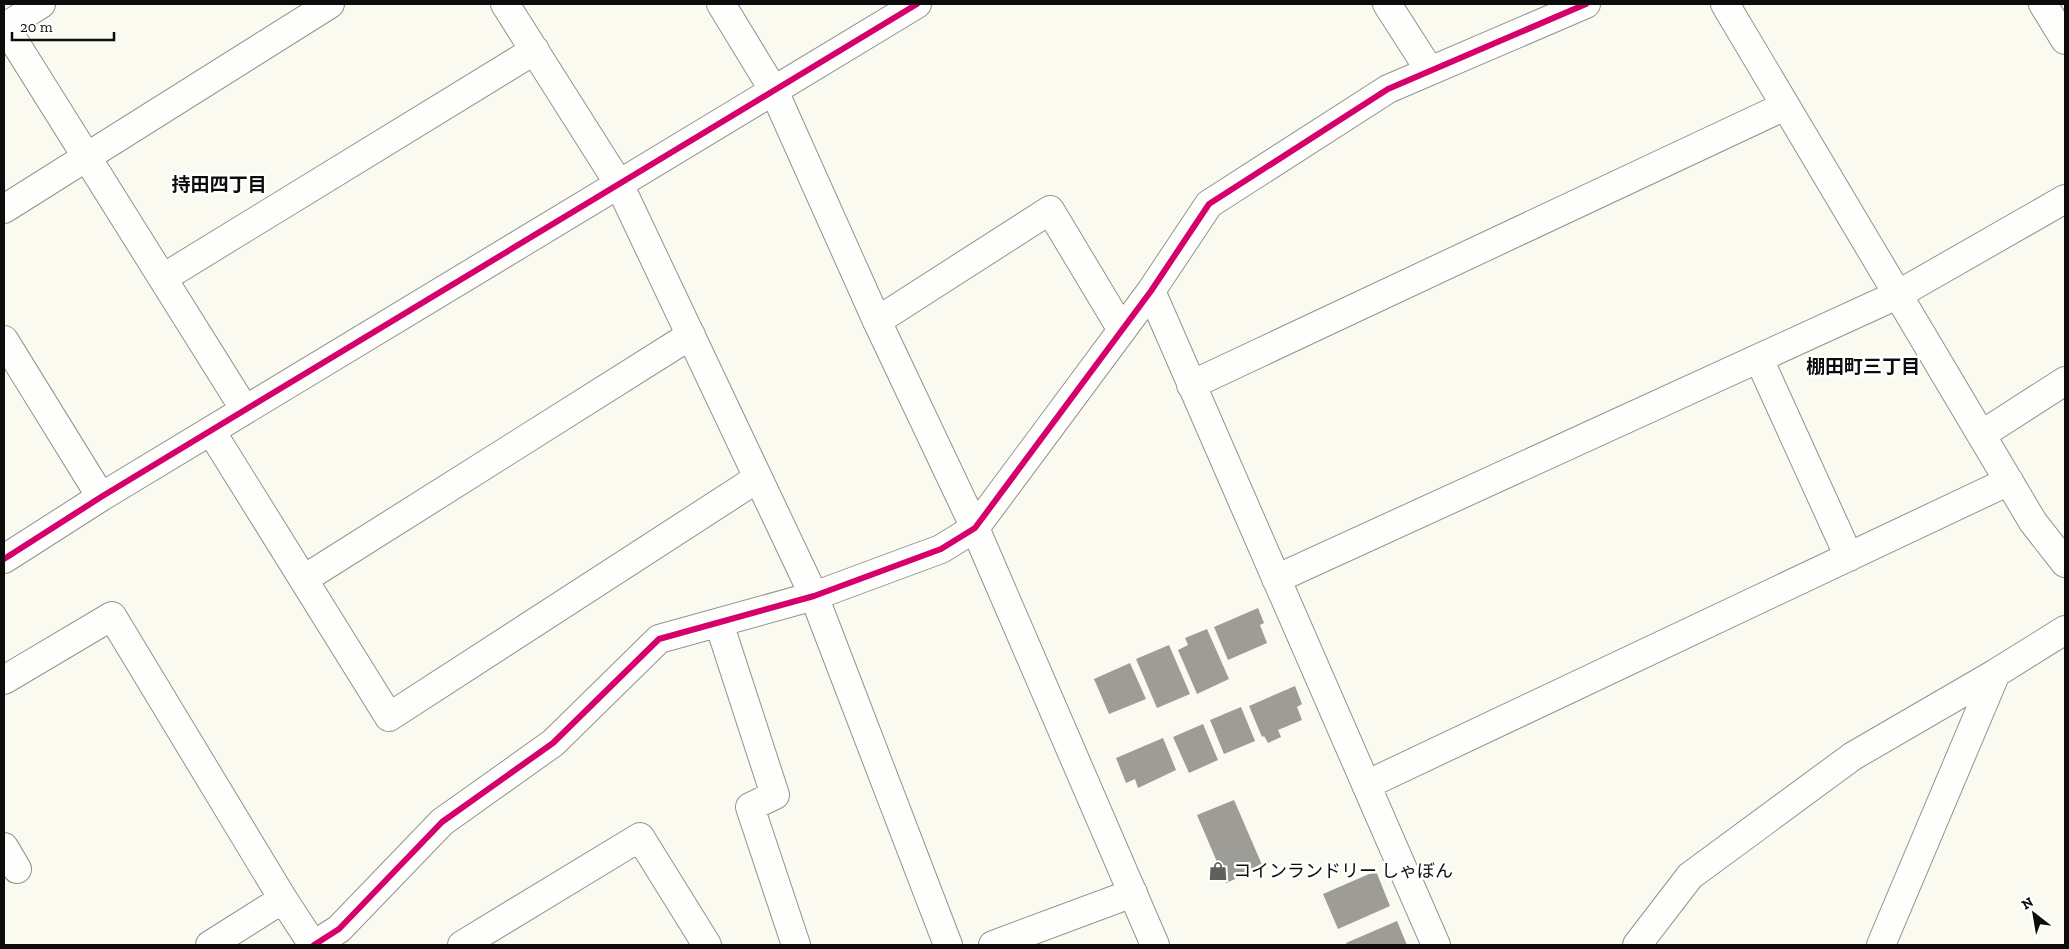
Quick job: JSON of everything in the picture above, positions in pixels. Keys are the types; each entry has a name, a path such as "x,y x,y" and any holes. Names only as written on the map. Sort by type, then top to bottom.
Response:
{"street":[{"path":"41,4 4,26 245,410"},
{"path":"4,209 330,4"},
{"path":"505,4 619,184 814,596 948,945"},
{"path":"721,4 774,91 877,321 975,528 1155,945"},
{"path":"4,559 101,497 917,4"},
{"path":"1388,4 1430,71"},
{"path":"1725,4 2033,522 2065,563"},
{"path":"2044,4 2065,40"},
{"path":"4,680 112,616 283,899 314,945 339,929 442,822 553,743 659,640 814,596 941,549 975,528 1151,291 1209,204 1388,89 1576,6"},
{"path":"163,278 535,50"},
{"path":"1191,385 1785,106"},
{"path":"1276,579 1897,295 2065,199"},
{"path":"877,321 1050,210 1122,330"},
{"path":"1151,291 1436,945"},
{"path":"304,579 691,335"},
{"path":"4,340 101,497"},
{"path":"1759,359 1849,557"},
{"path":"1981,435 2065,381"},
{"path":"211,431 390,717 758,478"},
{"path":"1366,785 2009,482"},
{"path":"719,623 775,795 750,807 796,945"},
{"path":"1636,945 1690,876 1853,756 1996,673 2065,630"},
{"path":"1881,945 1996,673"},
{"path":"462,945 640,838 707,945"},
{"path":"993,945 1133,893"},
{"path":"210,945 283,899"}],"building":[{"path":"1258,608 1264,623 1260,625 1267,643 1228,660 1214,627"},
{"path":"1207,629 1229,679 1197,694 1178,650 1188,645 1185,638"},
{"path":"1169,645 1190,694 1157,708 1136,659"},
{"path":"1130,663 1146,699 1109,714 1094,679"},
{"path":"1295,686 1302,704 1297,707 1302,720 1278,730 1281,737 1268,743 1264,736 1262,737 1249,706"},
{"path":"1241,707 1255,741 1224,754 1210,720"},
{"path":"1203,724 1218,760 1189,773 1173,737"},
{"path":"1163,738 1176,770 1138,788 1135,779 1126,783 1116,758"},
{"path":"1234,800 1263,867 1226,883 1197,815"},
{"path":"1376,871 1390,906 1338,929 1323,894"},
{"path":"1397,921 1407,945 1347,945 1346,943"}],"cycle path":[{"path":"4,559 101,497 917,4"},
{"path":"314,945 339,929 442,822 553,743 659,639 814,596 941,549 975,528 1151,291 1209,204 1388,89 1586,4"}],"place":[{"name":"コインランドリー しゃぼん","path":"1218,871"}],"district":[{"name":"持田四丁目","path":"219,184"},
{"name":"棚田町三丁目","path":"1863,366"}]}
